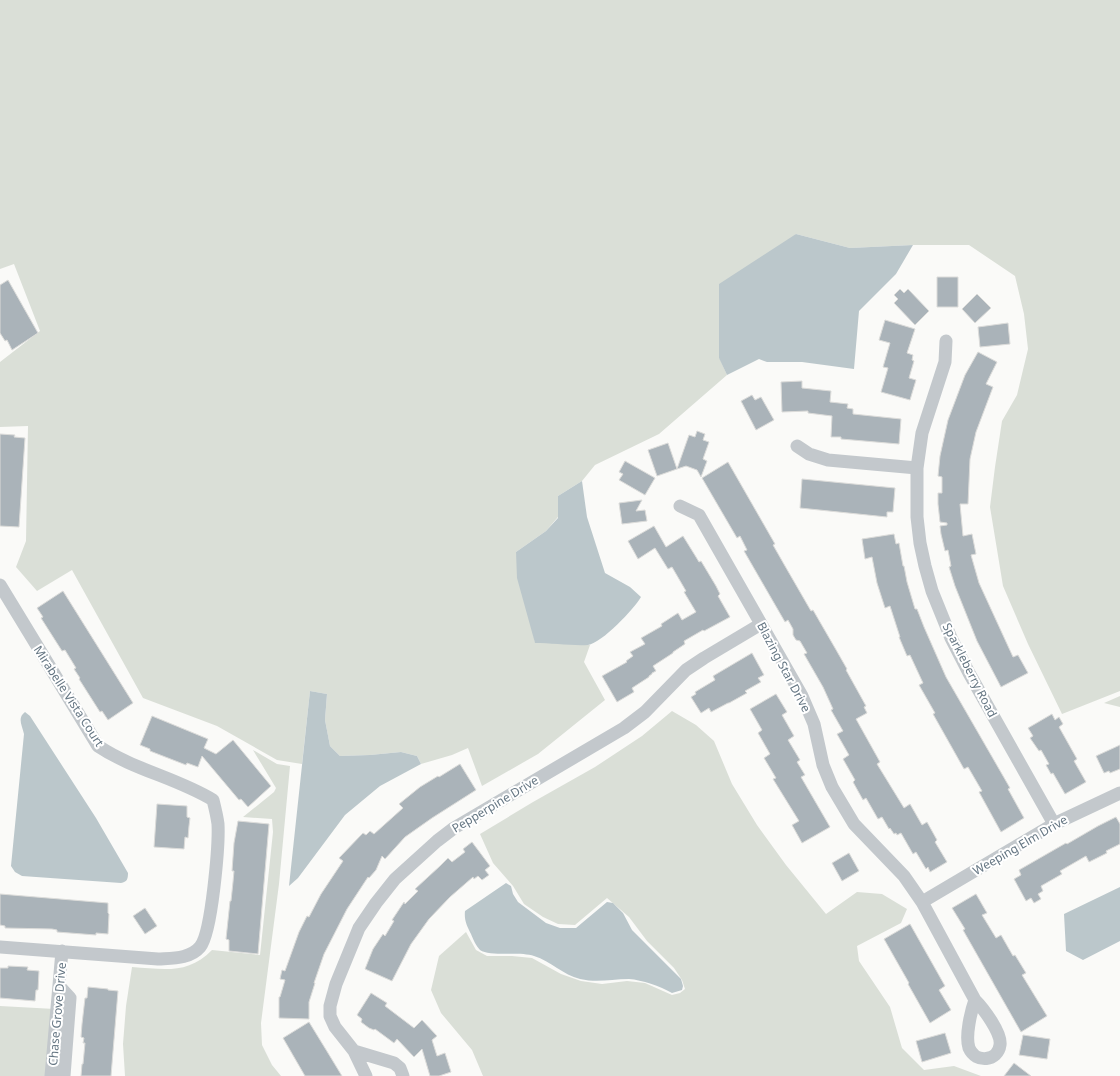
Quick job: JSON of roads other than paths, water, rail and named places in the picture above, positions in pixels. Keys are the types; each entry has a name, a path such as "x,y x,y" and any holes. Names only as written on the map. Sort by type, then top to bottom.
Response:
{"street":[{"name":"Sparkleberry Road","path":"946,341 945,362 922,433 917,468 917,517 920,543 932,591 951,638 969,673 1054,824"},
{"path":"797,446 809,454 828,460 917,468"},
{"name":"Blazing Star Drive","path":"680,506 699,515 802,696 814,724 822,765 841,804 854,824 904,876 922,902 975,1000"},
{"name":"Mirabelle Vista Court","path":"0,586 98,746 112,755 154,774 197,790 213,800 218,824 213,892 208,929 200,947 187,956 180,958 158,958 0,947"},
{"name":"Pepperpine Drive","path":"366,1076 354,1051 335,1027 330,1016 330,1006 339,977 359,928 395,879 437,841 454,828 624,728 645,712 686,670 761,624"},
{"name":"Weeping Elm Drive","path":"922,902 1054,824 1120,793"},
{"name":"Chase Grove Drive","path":"51,1076 62,951"},
{"path":"59,986 70,998 64,1076"},
{"path":"354,1051 394,1063 400,1068 403,1076"}]}
